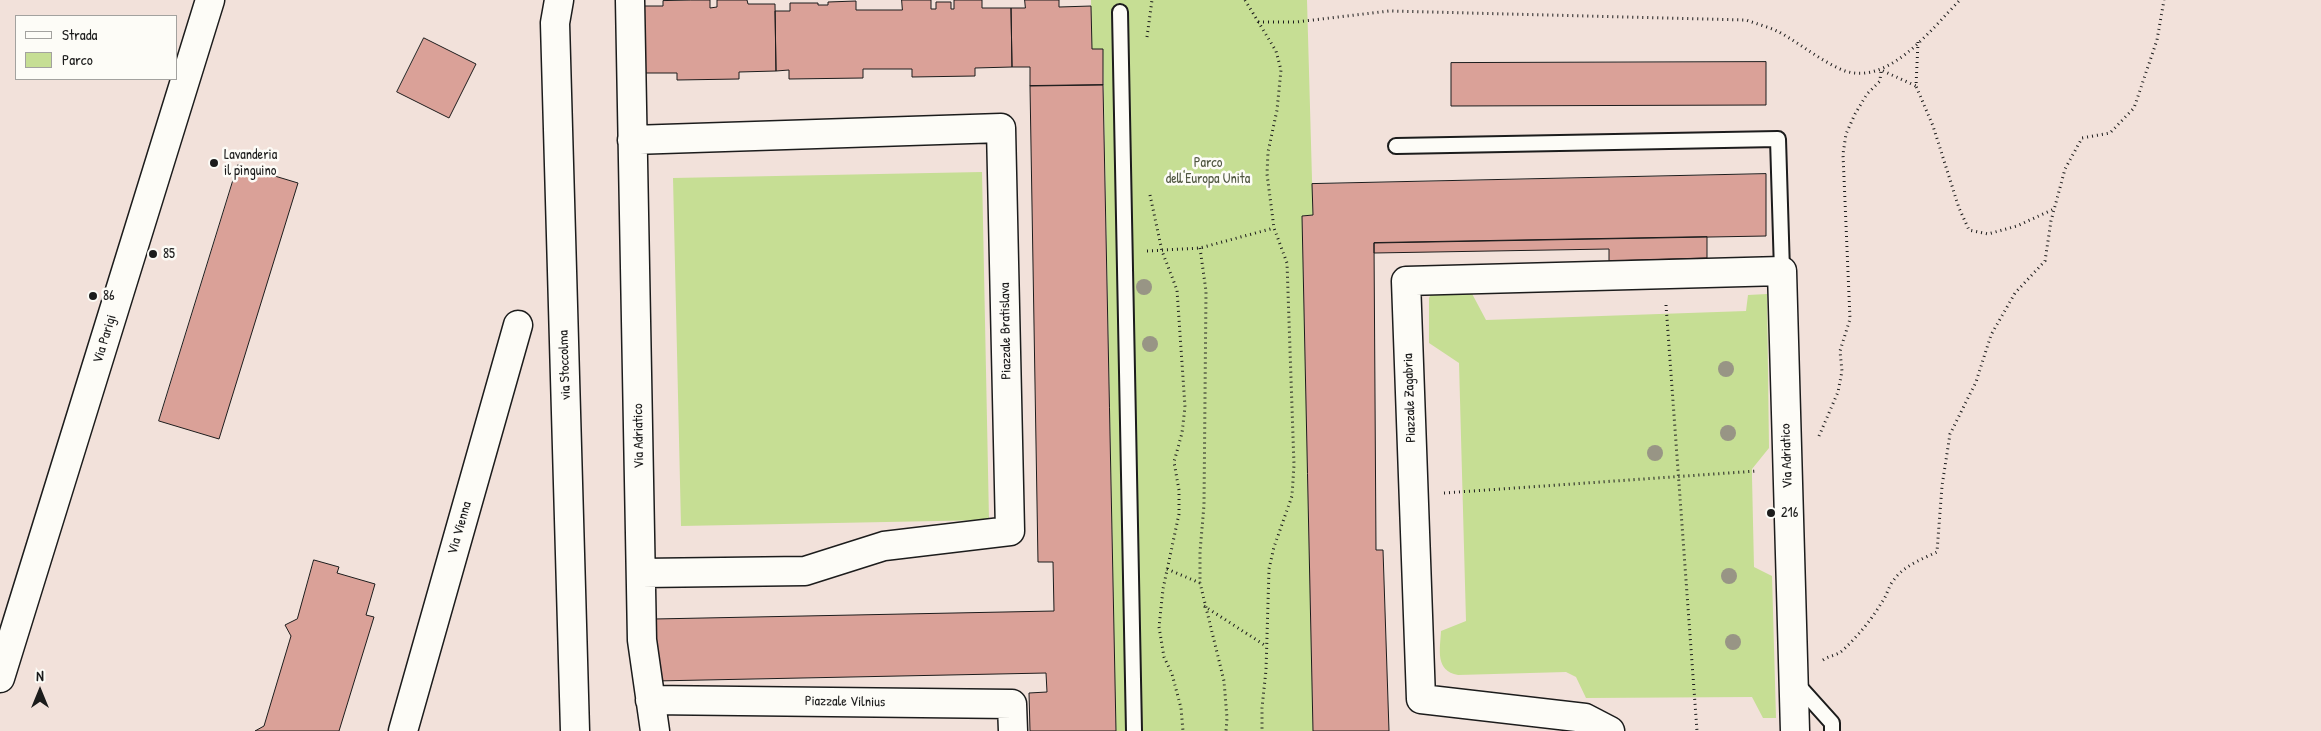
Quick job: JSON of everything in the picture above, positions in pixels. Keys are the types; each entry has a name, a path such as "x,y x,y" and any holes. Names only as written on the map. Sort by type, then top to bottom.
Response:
{"street":[{"name":"Via Parigi","path":"0,678 210,0"},
{"name":"via Stoccolma","path":"559,0 555,23 575,731"},
{"name":"Via Adriatico","path":"630,0 642,640 655,731"},
{"name":"Piazzale Bratislava","path":"632,140 1001,128 1010,531 884,546 805,571 642,573"},
{"name":"Via Adriatico","path":"1782,271 1795,731"},
{"name":"Piazzale Zagabria","path":"1610,731 1585,718 1421,698 1406,280 1782,271"},
{"name":"Via Vienna","path":"403,731 518,325"},
{"name":"Piazzale Vilnius","path":"650,700 1012,704 1013,731"}],"lane":[{"path":"1120,12 1134,731"},
{"path":"1396,146 1778,139 1782,271"},
{"path":"1794,681 1832,723 1832,731"}],"path":[{"path":"1146,39 1152,0"},
{"path":"1245,0 1276,51 1281,70 1278,103 1268,152 1266,174 1274,228 1287,263 1294,465 1292,496 1274,547 1270,570 1262,731"},
{"path":"1258,22 1296,22 1389,11 1746,20 1778,31 1840,69 1862,74 1881,70 1902,57 1960,0"},
{"path":"1830,656 1838,655 1844,650 1884,600 1893,580 1908,566 1937,552 1942,486 1950,434 1976,382 1991,334 2016,293 2045,261 2054,209 2065,169 2082,138 2110,133 2134,108 2158,40 2164,0"},
{"path":"1918,41 1916,86 1933,126 1959,208 1969,230 1988,234 2017,226 2054,209"},
{"path":"1881,70 1916,86"},
{"path":"1818,437 1838,392 1842,371 1840,350 1850,319 1847,216 1842,169 1844,144 1846,134 1867,94 1880,81 1881,70"},
{"path":"1150,194 1162,251 1177,290 1185,407 1182,433 1174,462 1179,490 1179,514 1167,570 1159,627 1164,657 1172,674 1181,708 1182,731"},
{"path":"1125,252 1200,248 1274,228"},
{"path":"1200,248 1206,291 1204,505 1200,552 1200,583 1204,606 1224,681 1228,718 1226,731"},
{"path":"1664,274 1697,731"},
{"path":"1414,495 1788,469"},
{"path":"1167,570 1200,583"},
{"path":"1204,606 1267,646"}],"green space":[{"name":"Parco dell'Europa Unita","path":"1091,0 1307,0 1313,215 1302,216 1313,731 1116,731 1103,49 1092,49"},
{"path":"982,172 989,520 681,526 673,178"},
{"path":"1469,288 1486,320 1746,311 1748,295 1767,294 1769,448 1752,469 1752,477 1754,567 1772,576 1776,718 1763,718 1752,697 1586,698 1576,677 1566,672 1458,675 1451,673 1442,664 1440,659 1441,631 1466,621 1459,363 1429,343 1429,298 1431,294"}],"building":[{"path":"710,0 710,8 717,7 717,0 747,0 748,4 775,4 776,71 739,72 739,79 677,80 677,73 636,73 634,6 663,6 663,1"},
{"path":"902,0 931,0 931,9 936,9 936,2 951,2 951,9 954,9 954,0 982,0 982,8 1011,8 1012,67 975,68 975,76 912,77 912,69 863,69 863,78 789,79 789,70 776,71 775,11 790,11 790,3 828,5 828,2 856,1 856,10 902,10"},
{"path":"1025,0 1059,0 1059,7 1091,6 1092,49 1103,49 1103,85 1030,86 1030,67 1012,67 1011,8 1025,8"},
{"path":"424,38 476,64 449,118 397,92"},
{"path":"1766,62 1766,105 1451,106 1451,63"},
{"path":"1103,85 1116,731 1030,731 1029,693 1047,692 1046,673 655,681 654,619 1054,611 1053,562 1038,562 1030,86"},
{"path":"238,165 298,183 219,439 159,421"},
{"path":"1766,174 1766,236 1374,243 1376,550 1383,550 1389,731 1313,731 1302,216 1313,215 1312,184"},
{"path":"1707,237 1707,258 1609,261 1609,249 1374,253 1374,243"},
{"path":"314,560 339,567 337,573 375,584 366,615 374,617 339,731 255,731 264,726 291,636 285,625 297,619"}],"place":[{"name":"Lavanderia il pinguino","path":"214,163"},
{"name":"85","path":"153,254"},
{"name":"86","path":"93,296"},
{"name":"216","path":"1771,513"}]}
